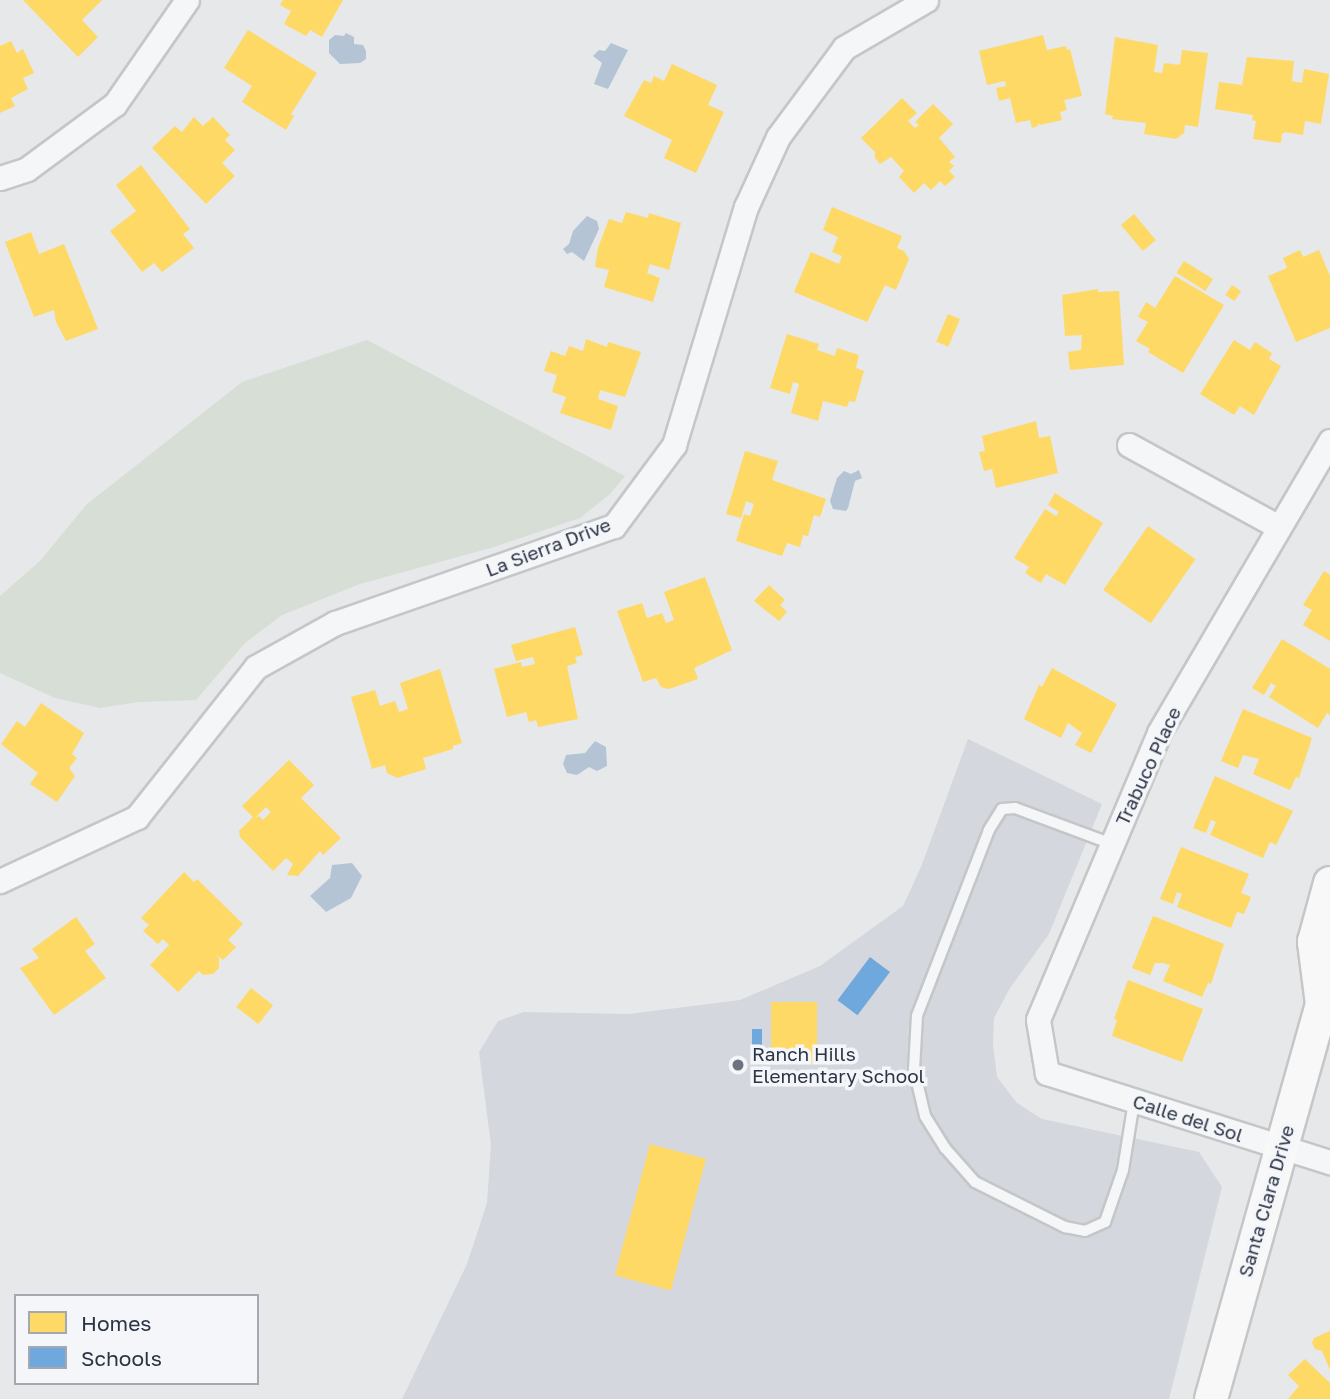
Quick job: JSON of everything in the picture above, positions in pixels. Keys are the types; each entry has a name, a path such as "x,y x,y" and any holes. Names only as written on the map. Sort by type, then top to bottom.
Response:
{"main road":[{"name":"Santa Clara Drive","path":"1211,1399 1326,998 1314,942 1330,883"}],"street":[{"path":"0,178 27,169 115,104 187,0"},
{"name":"La Sierra Drive","path":"0,881 137,817 256,667 335,623 614,526 674,444 746,207 778,136 844,48 926,0"},
{"name":"Trabuco Place","path":"1047,1073 1038,1020 1159,733 1330,441"},
{"path":"1129,445 1278,526"},
{"name":"Calle del Sol","path":"1047,1073 1330,1162"}],"lane":[{"path":"1112,844 1016,808 1002,809 989,830 917,1016 914,1069 925,1116 945,1148 975,1182 1065,1227 1085,1231 1105,1222 1124,1170 1135,1101"}],"shaded area":[{"path":"367,340 625,476 609,495 580,518 494,547 360,584 282,615 244,644 196,700 139,702 100,708 55,698 0,673 0,596 41,560 86,505 242,382"},
{"name":"Ranch Hills Elementary School","path":"968,739 1102,804 1049,934 1010,988 994,1018 993,1045 997,1077 1017,1103 1042,1119 1199,1152 1222,1187 1169,1399 402,1399 467,1264 487,1203 491,1145 479,1052 498,1021 524,1012 629,1014 740,1000 820,966 903,906 921,867"}],"water":[{"path":"346,33 354,37 354,44 363,45 366,51 366,59 360,63 340,64 329,53 329,40 335,35 344,36"},
{"path":"611,43 628,50 608,89 594,84 602,63 593,56 599,50 605,51"},
{"path":"587,216 597,221 599,229 584,261 572,252 567,254 563,249 569,244 573,231"},
{"path":"859,470 862,478 855,481 846,511 833,509 830,501 837,478 844,471 851,474"},
{"path":"595,741 606,747 607,766 597,771 589,767 577,775 567,773 563,764 566,755 585,753"},
{"path":"352,863 362,876 351,898 326,912 310,896 330,878 332,865"}],"building: Homes":[{"path":"23,0 102,0 82,20 98,37 78,57"},
{"path":"283,0 343,0 322,37 310,30 306,36 284,24 291,11 280,5"},
{"path":"248,30 317,73 291,114 294,116 286,130 242,102 252,86 224,68"},
{"path":"1043,35 1047,50 1066,46 1067,50 1070,49 1082,96 1064,100 1067,110 1060,112 1062,120 1040,125 1037,123 1038,126 1032,128 1030,120 1016,123 1010,98 999,101 996,88 1006,86 1005,81 987,85 979,51"},
{"path":"1115,37 1158,45 1154,72 1162,73 1164,63 1180,65 1182,50 1208,53 1198,127 1185,125 1184,133 1176,139 1144,134 1146,123 1112,119 1113,116 1105,114"},
{"path":"11,41 17,53 23,49 34,73 23,78 28,89 11,98 15,106 0,113 0,46"},
{"path":"1247,57 1294,61 1292,81 1302,83 1304,69 1329,74 1321,124 1305,121 1303,135 1285,132 1282,134 1281,143 1253,139 1256,121 1252,120 1253,115 1215,109 1219,82 1242,85"},
{"path":"672,64 717,85 708,105 724,112 696,173 664,158 672,140 624,116 644,80 651,83 654,76 664,81"},
{"path":"902,98 917,113 908,121 915,128 919,125 915,122 933,104 953,124 939,138 955,157 949,162 954,166 949,171 955,177 945,186 940,181 931,190 924,183 914,193 899,177 904,171 891,157 880,164 875,158 875,152 861,138"},
{"path":"194,117 203,126 213,117 230,135 225,140 235,150 222,163 235,176 206,204 152,148 175,126 182,132"},
{"path":"141,165 190,229 183,234 194,248 162,272 154,263 142,272 110,231 136,211 116,185"},
{"path":"832,207 902,236 897,248 904,251 909,259 896,290 885,285 867,322 794,292 811,252 839,264 842,256 832,252 838,237 823,230"},
{"path":"626,212 648,218 649,213 681,223 669,270 650,264 647,273 660,278 653,302 604,287 609,270 595,267 598,248 609,219 622,223"},
{"path":"1134,214 1156,240 1143,251 1121,225"},
{"path":"31,232 39,254 64,244 98,329 66,341 56,322 54,310 34,317 5,242"},
{"path":"1300,250 1303,257 1319,250 1330,276 1330,328 1296,342 1268,276 1287,268 1283,258"},
{"path":"1184,261 1213,279 1205,291 1177,273"},
{"path":"1175,276 1224,305 1183,373 1148,352 1150,349 1136,341 1148,322 1138,317 1146,302 1155,308"},
{"path":"1232,285 1241,291 1234,301 1225,295"},
{"path":"1098,289 1098,292 1119,291 1124,365 1070,370 1068,352 1081,350 1082,335 1065,336 1062,295"},
{"path":"948,314 960,319 948,347 936,342"},
{"path":"787,334 819,344 817,350 835,356 837,348 859,355 856,368 864,371 855,402 849,401 847,407 823,401 818,421 791,413 799,384 793,382 790,394 770,388"},
{"path":"586,339 607,347 608,342 641,352 625,397 600,390 598,399 618,406 611,430 560,413 566,397 552,392 557,375 544,371 551,351 565,356 569,346 583,351"},
{"path":"1234,340 1250,350 1255,342 1272,353 1269,359 1281,366 1254,415 1240,406 1234,415 1200,394"},
{"path":"1036,421 1039,438 1050,436 1058,473 996,488 992,469 984,471 979,452 985,451 982,436"},
{"path":"745,451 778,461 772,480 826,499 820,517 814,515 808,536 803,535 800,547 787,543 782,556 736,541 744,514 750,516 754,504 746,501 741,518 726,514"},
{"path":"1055,493 1103,523 1065,585 1046,574 1041,583 1025,573 1029,567 1014,558 1045,509 1056,516 1059,512 1048,505"},
{"path":"1148,526 1196,559 1151,623 1103,590"},
{"path":"1324,571 1330,575 1330,641 1303,625 1312,610 1303,605"},
{"path":"705,577 732,650 694,668 698,679 669,689 661,687 656,678 643,682 617,611 642,603 647,618 662,613 666,623 674,620 664,592"},
{"path":"769,585 785,600 780,605 787,612 779,621 754,601"},
{"path":"575,627 583,655 575,657 577,663 567,666 578,719 538,727 536,720 529,722 526,712 507,717 494,669 521,662 522,667 535,664 533,657 516,661 511,645"},
{"path":"1282,639 1330,669 1330,715 1327,713 1318,728 1269,697 1276,686 1271,683 1264,695 1252,688"},
{"path":"1052,668 1117,704 1091,753 1075,745 1082,733 1068,723 1061,738 1024,719 1039,685 1042,687"},
{"path":"440,669 462,743 453,746 453,749 423,758 426,769 397,778 387,773 385,765 372,769 351,697 375,690 380,706 395,701 399,712 408,709 400,683"},
{"path":"41,703 84,733 72,754 77,758 69,768 75,776 57,802 30,784 38,773 1,744 17,721 25,727"},
{"path":"1243,709 1312,738 1299,778 1296,777 1290,790 1253,774 1259,759 1243,755 1238,768 1221,761"},
{"path":"289,760 314,785 301,798 341,838 323,855 320,851 298,876 287,875 293,864 286,858 273,871 240,837 239,831 253,817 242,806","holes":["266,807 271,812 263,820 259,816 255,818"]},
{"path":"1215,776 1293,811 1276,845 1270,842 1263,858 1210,835 1216,822 1211,820 1206,833 1193,828"},
{"path":"1181,847 1249,874 1241,893 1251,897 1244,914 1237,912 1231,928 1177,907 1182,894 1177,892 1173,904 1160,899"},
{"path":"184,872 194,882 197,879 243,924 228,940 236,947 223,960 215,954 219,958 219,968 213,974 203,975 199,971 178,992 150,965 169,945 163,939 158,944 143,931 149,925 141,918"},
{"path":"1153,916 1224,944 1211,984 1208,983 1202,997 1163,981 1170,965 1155,963 1150,975 1132,968"},
{"path":"76,917 95,944 85,951 106,978 54,1015 20,968 39,958 32,949"},
{"path":"1128,980 1203,1009 1182,1062 1112,1036 1117,1020 1114,1019"},
{"path":"251,988 273,1005 258,1024 236,1007"},
{"path":"771,1002 817,1002 817,1063 771,1063"},
{"path":"650,1144 706,1159 671,1290 615,1275"},
{"path":"1330,1331 1330,1370 1322,1351 1315,1349 1312,1343 1314,1338"},
{"path":"1305,1359 1330,1383 1330,1399 1288,1399 1299,1386 1288,1375"}],"building: Schools":[{"path":"870,957 890,972 857,1015 838,1000"},
{"path":"752,1029 762,1029 762,1055 752,1055"}],"place":[{"name":"Ranch Hills Elementary School","path":"738,1065"}]}
